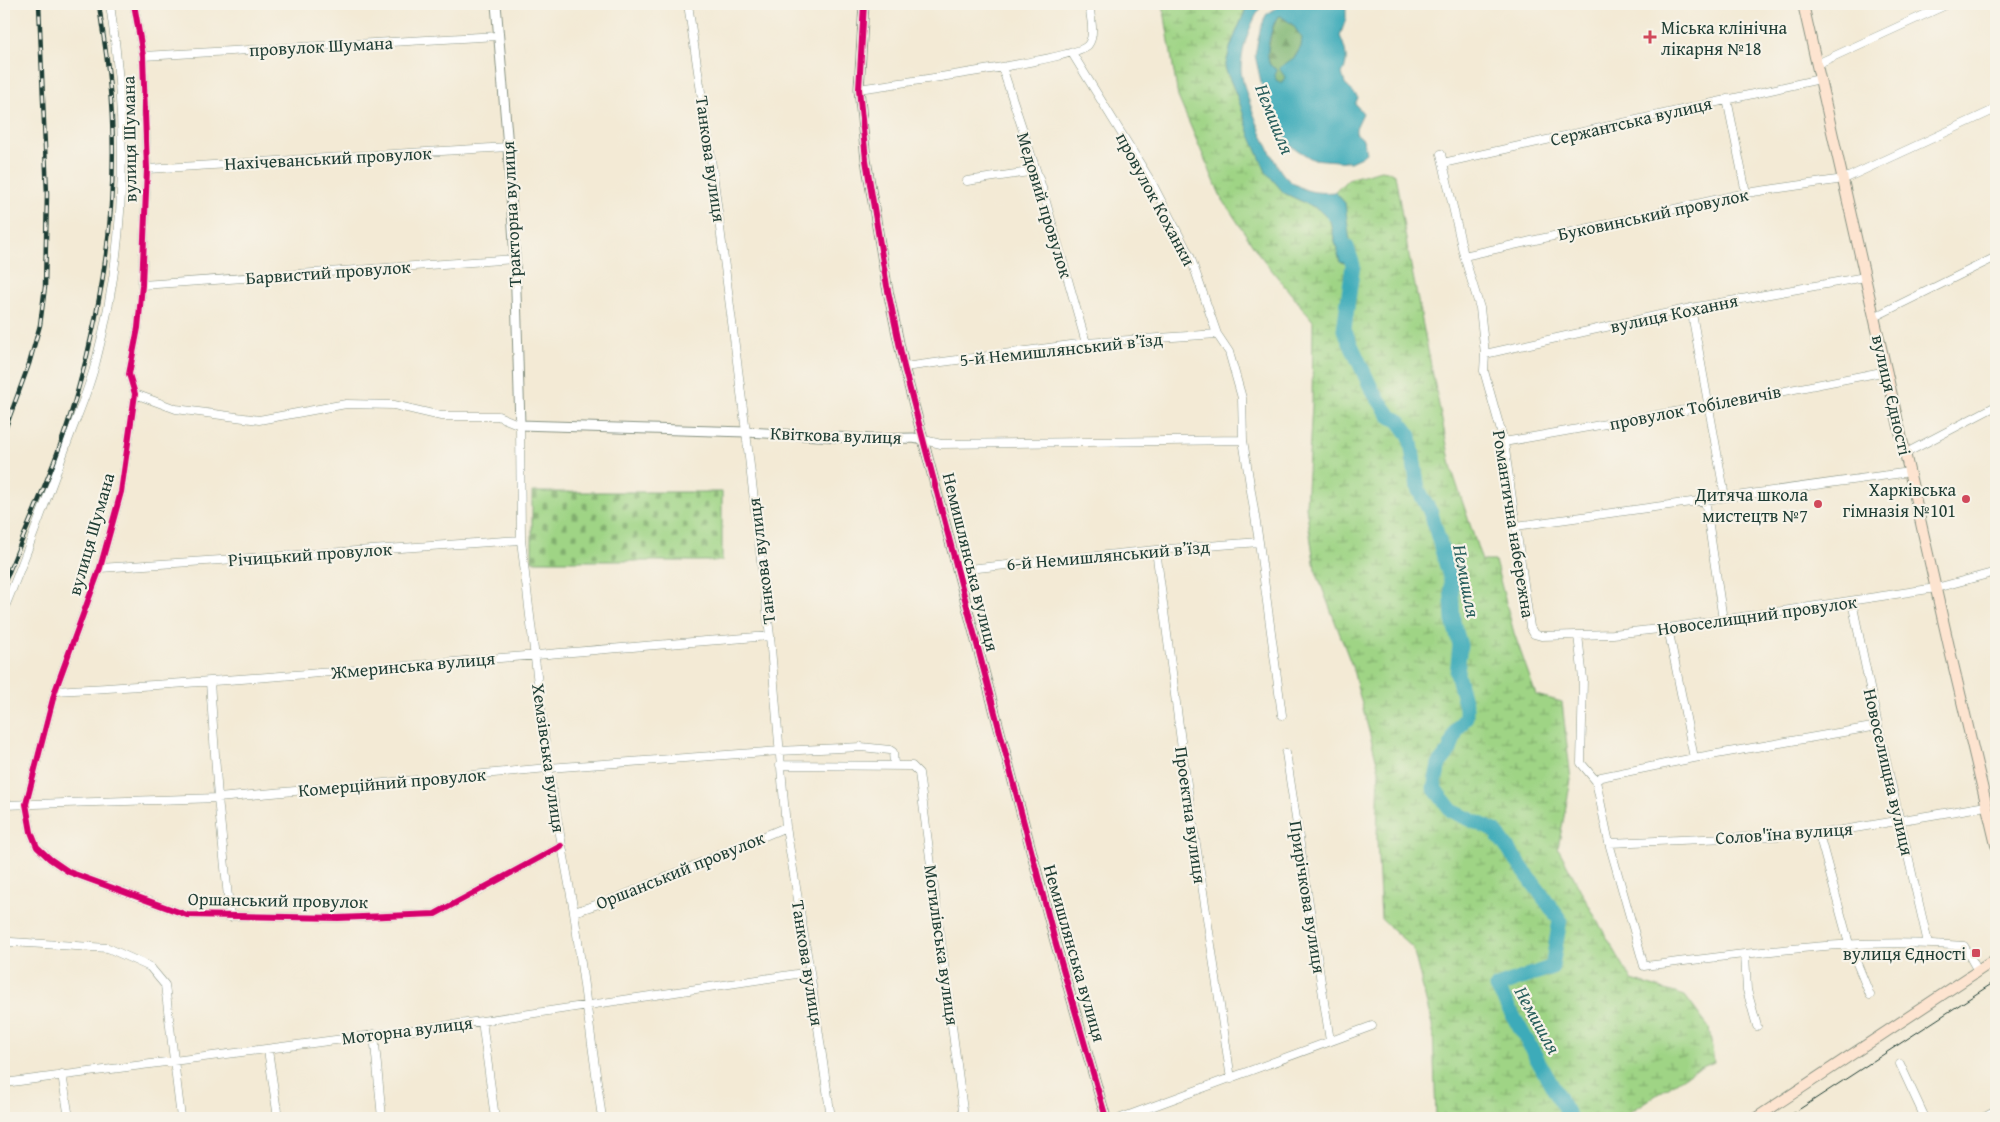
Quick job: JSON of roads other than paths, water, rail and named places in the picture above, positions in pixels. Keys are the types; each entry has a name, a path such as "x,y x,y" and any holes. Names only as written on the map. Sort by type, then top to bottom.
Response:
{"main road":[{"name":"вулиця Єдності","path":"1803,4 1986,806 1996,840"},
{"path":"1756,1118 1996,959"}],"street":[{"path":"4,609 91,378 109,304 117,240 122,164 120,82 110,4"},
{"name":"вулиця Шумана","path":"26,804 55,691 100,568 121,492 135,394 129,374 138,328 142,285 147,169 143,56 134,4"},
{"name":"Тракторна вулиця","path":"496,4 515,259 520,425"},
{"name":"Танкова вулиця","path":"688,4 713,173 746,432 770,636 786,827 810,972 831,1118"},
{"name":"Немишлянська вулиця","path":"864,4 859,89 868,170 887,286 904,367 1055,942 1106,1118"},
{"path":"859,89 1002,67 1072,53 1087,46 1092,32 1089,4"},
{"path":"1817,64 1948,4"},
{"name":"провулок Шумана","path":"143,56 498,36"},
{"name":"провулок Коханки","path":"1072,53 1152,183 1190,256 1217,334 1229,352 1242,398 1243,440"},
{"name":"Медовий провулок","path":"1002,67 1036,171 1086,343"},
{"name":"Сержантська вулиця","path":"1443,163 1820,79"},
{"path":"1727,99 1746,193"},
{"name":"Буковинський провулок","path":"1464,256 1746,193 1844,179 1996,109"},
{"name":"Нахічеванський провулок","path":"147,169 508,147"},
{"name":"Романтична набережна","path":"1441,154 1464,256 1480,308 1485,354 1484,370 1504,442 1530,627 1534,634 1541,636 1578,635"},
{"path":"967,181 1036,171"},
{"path":"1874,317 1996,256"},
{"name":"Барвистий провулок","path":"142,285 515,259"},
{"name":"вулиця Кохання","path":"1485,354 1691,308 1865,277"},
{"path":"1691,308 1725,497"},
{"name":"5-й Немишлянський в’їзд","path":"904,367 1086,343 1217,334"},
{"name":"провулок Тобілевичів","path":"1504,442 1708,406 1887,371"},
{"path":"135,394 176,410 259,420 346,404 394,405 441,416 498,416 520,425"},
{"path":"1906,452 1996,406"},
{"name":"Квіткова вулиця","path":"520,425 746,432 871,439 913,438 940,444 1243,440"},
{"name":"Хемзівська вулиця","path":"520,425 521,540 548,768 574,912 602,1118"},
{"path":"1243,440 1259,542 1282,715"},
{"path":"1516,526 1910,472"},
{"path":"1705,499 1723,620"},
{"name":"Річицький провулок","path":"100,568 521,540"},
{"name":"6-й Немишлянський в’їзд","path":"958,570 1156,550 1259,542"},
{"name":"Проектна вулиця","path":"1156,550 1184,764 1231,1079"},
{"name":"Новоселищний провулок","path":"1578,635 1613,634 1668,628 1852,602 1936,588 1996,572"},
{"name":"Новоселищна вулиця","path":"1852,602 1878,726 1928,943"},
{"path":"1668,628 1694,758"},
{"path":"1578,635 1583,679 1581,763 1596,781 1609,843 1644,966 1849,944 1928,943 1964,946 1978,970"},
{"name":"Жмеринська вулиця","path":"55,691 210,682 770,636"},
{"path":"210,682 218,798 230,917"},
{"path":"1596,781 1601,777 1694,758 1878,726"},
{"name":"Комерційний провулок","path":"4,806 218,798 548,768 831,748 878,748 890,750 893,752 894,765"},
{"name":"Прирічкова вулиця","path":"1286,754 1330,1041"},
{"path":"780,765 894,765"},
{"name":"Могилівська вулиця","path":"894,765 912,766 919,773 964,1118"},
{"name":"Оршанський провулок","path":"26,804 31,832 37,847 50,859 69,872 186,915 338,918 435,914 561,846"},
{"name":"Солов'їна вулиця","path":"1609,843 1820,834 1986,806"},
{"name":"Оршанський провулок","path":"574,912 620,897 786,827"},
{"path":"1820,834 1849,944 1870,995"},
{"path":"4,944 11,942 108,948 150,967 165,984 181,1118"},
{"path":"1745,955 1748,990 1757,1026"},
{"name":"Моторна вулиця","path":"4,1083 482,1021 810,972"},
{"path":"482,1021 495,1118"},
{"path":"1121,1118 1372,1026"},
{"path":"374,1034 382,1118"},
{"path":"268,1050 278,1118"},
{"path":"1900,1064 1925,1118"},
{"path":"62,1074 69,1118"},
{"path":"1983,1118 1996,1111"}],"water":[{"path":"1248,4 1262,4 1248,34 1241,68 1245,90 1257,122 1271,154 1288,179 1307,190 1335,192 1345,203 1353,265 1340,262 1330,221 1318,209 1284,193 1266,172 1250,135 1239,101 1225,68 1231,45"},
{"path":"1282,4 1346,4 1346,19 1340,36 1346,59 1342,73 1347,86 1358,98 1355,104 1363,113 1356,128 1356,133 1363,139 1366,153 1361,157 1350,162 1312,159 1291,146 1275,119 1263,91 1255,55 1260,30 1266,15","holes":["1278,16 1281,16 1293,25 1302,38 1301,47 1295,57 1279,68 1285,77 1282,83 1276,80 1277,70 1270,65 1268,60 1269,40 1273,26"]}],"waterway":[{"name":"Немишля","path":"1347,247 1353,265 1344,330 1372,390 1390,416 1399,421 1410,436 1418,489 1431,513 1451,581 1453,621 1460,645 1457,673 1466,708 1466,717 1456,731 1450,750 1439,764 1434,788 1452,811 1495,831 1560,920 1552,967 1497,987 1570,1118"}],"tram line":[{"path":"1786,1118 1996,981"}],"railway":[{"path":"4,432 29,364 40,325 45,287 47,194 39,4"},
{"path":"4,584 53,465 70,417 87,355 103,277 108,238 113,158 109,79 99,4"}],"place":[{"name":"Міська клінічна лікарня №18","path":"1650,37"},
{"name":"Харківська гімназія №101","path":"1966,499"},
{"name":"Дитяча школа мистецтв №7","path":"1818,504"},
{"name":"вулиця Єдності","path":"1976,953"}]}
